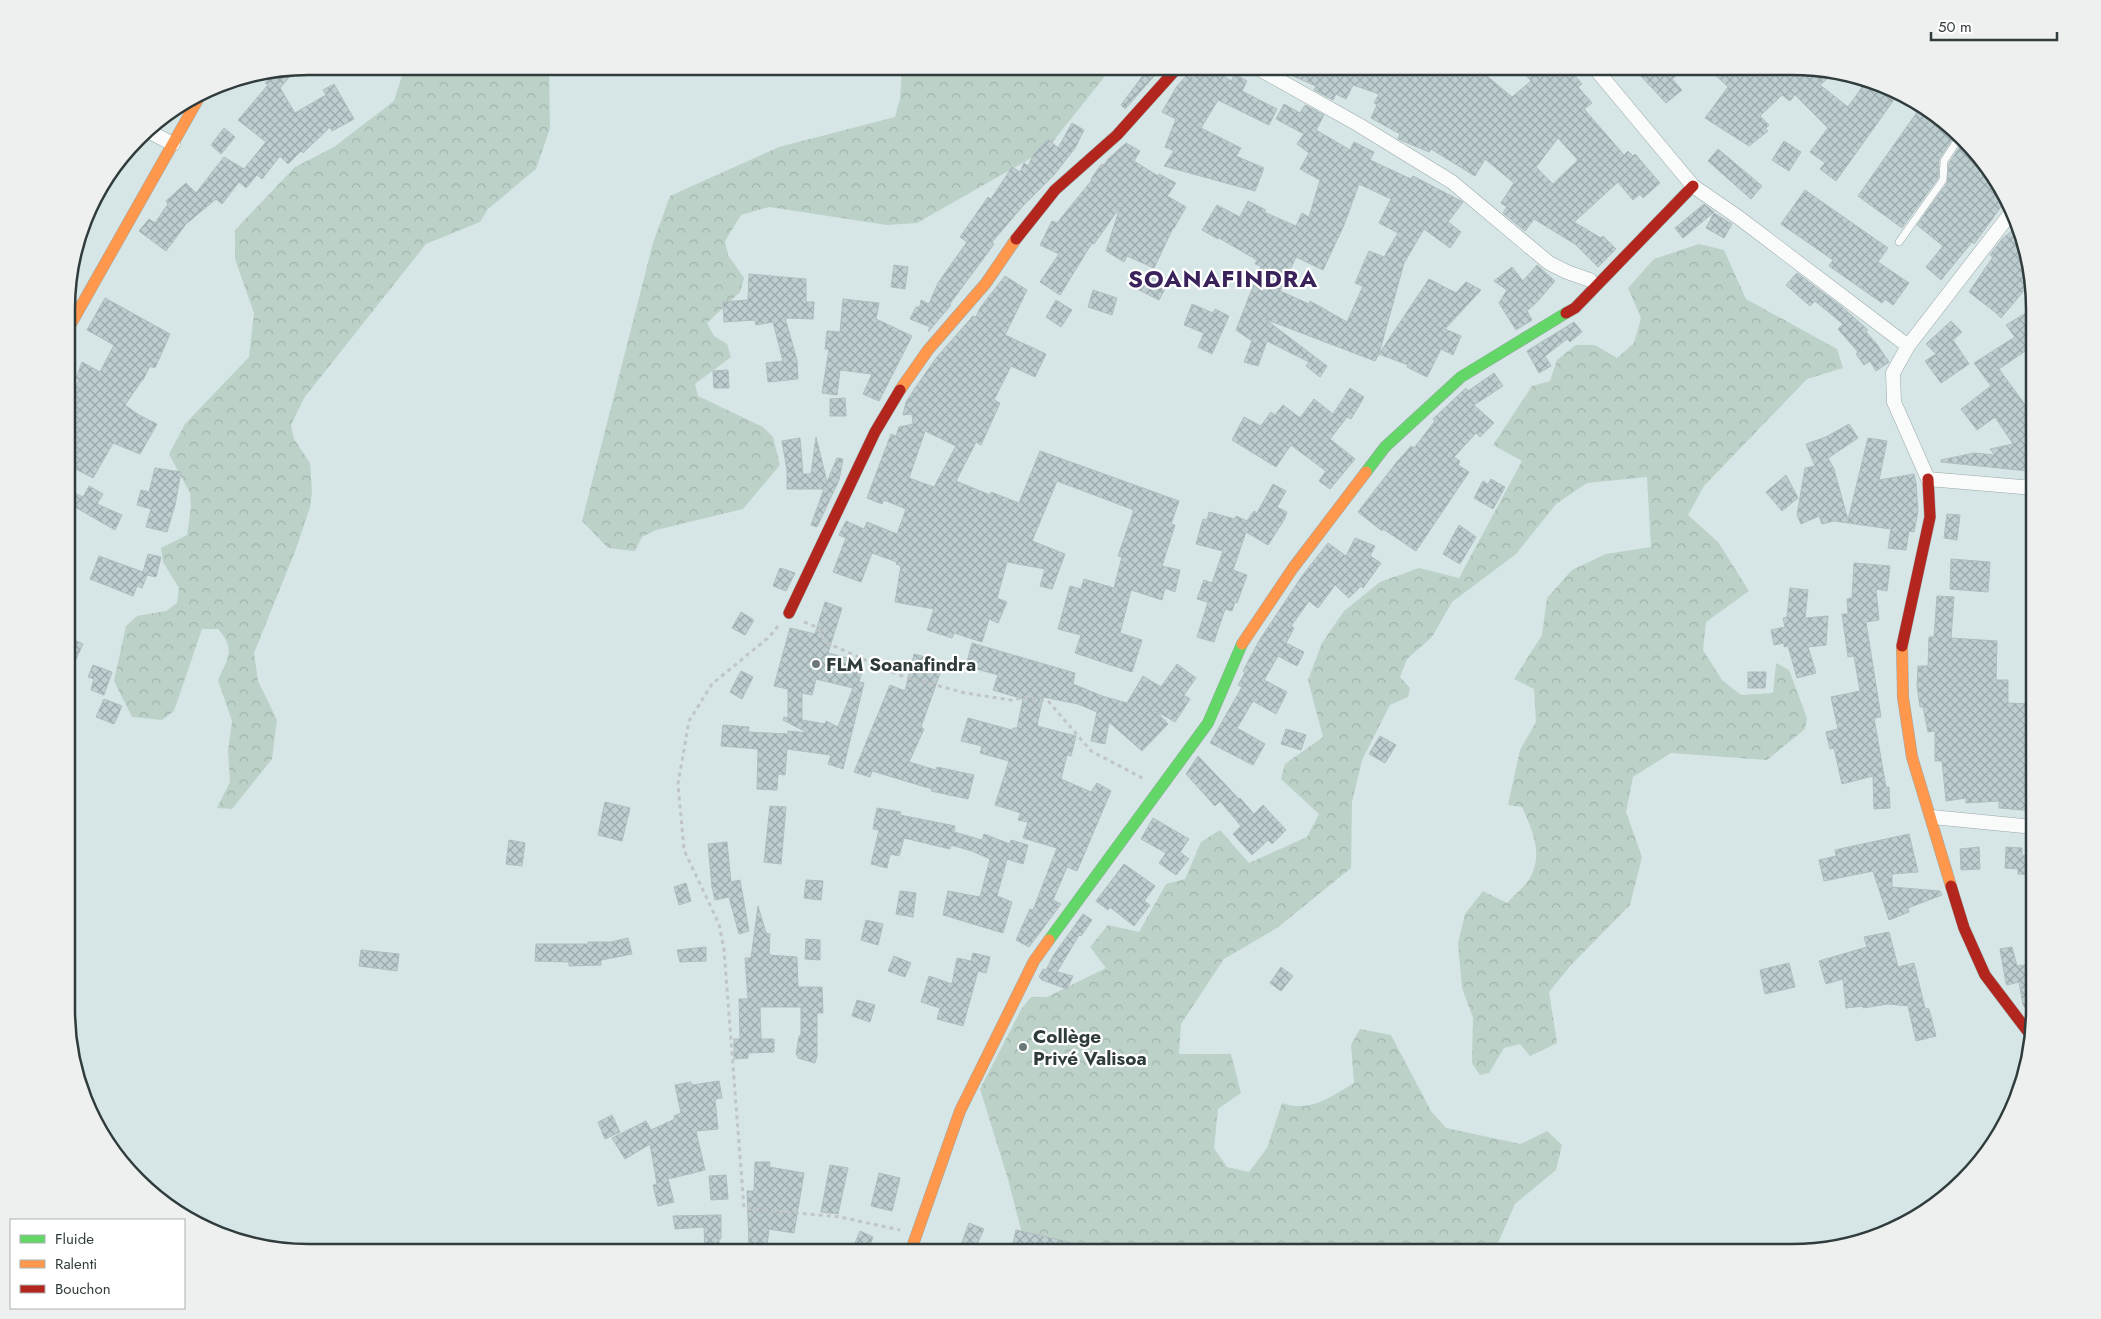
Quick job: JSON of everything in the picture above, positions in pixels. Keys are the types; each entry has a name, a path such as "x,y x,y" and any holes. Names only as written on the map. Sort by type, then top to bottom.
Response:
{"street":[{"path":"789,612 875,432 905,381 928,350 986,283 1028,222 1056,190 1117,135 1172,75"},
{"path":"1270,75 1359,125 1452,182 1549,263 1590,280"},
{"path":"1600,75 1693,186 1738,217 1908,346"},
{"path":"75,317 195,104"},
{"path":"154,134 173,144"},
{"path":"913,1244 960,1111 1034,961 1208,724 1244,639 1293,568 1385,447 1461,377 1575,308 1693,186"},
{"path":"2007,217 1908,346 1893,373 1894,402 1928,479 1930,518 1902,640 1903,697 1912,757 1932,817 1964,928 1985,975 2025,1028"},
{"path":"1928,479 2026,487"},
{"path":"1932,817 2026,826"}],"lane":[{"path":"1899,242 1943,180 1944,161 1957,142"}],"path":[{"path":"917,1234 840,1217 744,1208 724,950 719,924 684,850 678,784 689,721 712,684 769,637 789,612 797,620 817,627 827,643 899,676 965,693 1011,700 1026,697 1049,702 1091,751 1160,788"}],"green space":[{"path":"402,75 549,75 550,128 536,169 488,209 480,222 426,244 304,398 291,425 294,439 310,463 312,492 310,507 296,549 254,653 258,681 277,720 272,759 232,809 217,808 230,782 228,751 232,721 218,680 227,659 229,648 224,636 218,629 202,629 174,711 162,720 132,717 114,681 126,626 137,616 166,611 177,603 179,588 163,562 161,548 187,535 191,507 190,493 169,454 185,424 249,357 254,313 235,259 235,230 295,167 334,147 394,101"},
{"path":"901,75 1106,75 1047,149 917,223 887,225 769,207 741,215 725,241 728,255 744,278 740,292 707,323 714,336 727,344 731,357 695,384 698,396 763,427 773,437 780,465 743,509 656,530 642,537 635,551 608,548 582,521 653,243 670,196 779,147 895,117 900,99"},
{"path":"1699,244 1724,250 1746,299 1837,349 1843,368 1807,379 1704,486 1688,515 1718,542 1749,591 1706,622 1703,650 1722,680 1741,695 1773,693 1776,663 1789,670 1807,718 1805,729 1767,760 1671,753 1633,777 1626,812 1642,857 1630,905 1571,965 1549,992 1557,1043 1530,1056 1520,1044 1504,1048 1489,1073 1480,1075 1472,1063 1473,1018 1462,988 1458,943 1465,914 1483,891 1507,903 1529,880 1536,859 1535,841 1522,807 1508,805 1520,750 1536,722 1534,689 1514,679 1542,635 1547,598 1572,570 1606,554 1651,547 1647,477 1587,483 1556,504 1516,554 1452,602 1432,637 1407,659 1400,677 1410,688 1408,697 1390,705 1362,760 1352,802 1351,868 1277,928 1224,959 1181,1024 1179,1054 1231,1054 1241,1093 1218,1109 1214,1148 1227,1167 1249,1172 1267,1148 1282,1103 1292,1106 1311,1105 1328,1098 1354,1083 1351,1045 1360,1029 1391,1035 1431,1111 1446,1128 1521,1144 1547,1131 1562,1145 1556,1170 1515,1204 1498,1244 1025,1244 1008,1179 980,1089 1022,1008 1031,997 1047,997 1106,968 1090,947 1108,925 1139,932 1166,884 1185,879 1201,842 1220,830 1249,863 1307,837 1319,814 1281,779 1285,764 1323,737 1308,680 1322,643 1344,611 1380,582 1419,568 1459,578 1522,461 1493,445 1532,386 1550,381 1557,360 1576,345 1595,345 1617,358 1634,343 1641,318 1628,288 1654,259"}],"building":[{"path":"1143,75 1155,75 1125,109 1121,105"},
{"path":"1187,75 1193,78 1195,75 1223,75 1231,81 1234,75 1237,75 1247,81 1242,91 1277,109 1269,125 1218,100 1201,128 1241,148 1236,156 1264,168 1255,191 1164,166 1174,151 1165,147 1176,119 1162,112 1177,86"},
{"path":"1486,75 1512,97 1531,81 1526,75 1574,75 1582,84 1578,87 1592,103 1584,109 1624,155 1628,151 1633,156 1635,154 1660,183 1643,198 1640,194 1633,200 1618,182 1574,222 1601,238 1603,236 1616,249 1598,267 1575,244 1534,219 1525,231 1503,213 1507,207 1501,203 1514,183 1485,159 1475,176 1431,149 1429,152 1398,139 1400,134 1371,118 1377,105 1374,103 1379,94 1353,85 1346,99 1336,94 1333,100 1314,90 1316,86 1293,76","holes":["1558,138 1578,160 1553,184 1536,167"]},
{"path":"1640,75 1675,75 1672,79 1682,90 1666,103"},
{"path":"1715,75 1792,75 1828,78 1820,85 1848,107 1863,86 1895,98 1836,181 1820,169 1825,163 1810,152 1828,128 1795,95 1790,101 1782,95 1760,116 1769,125 1765,129 1768,131 1749,146 1705,118 1728,87"},
{"path":"290,76 280,88 295,113 326,95 323,90 334,84 354,119 332,131 330,127 303,153 301,151 288,164 280,156 262,179 257,175 246,188 239,182 222,204 216,199 186,224 166,251 139,231 149,219 155,223 168,204 166,201 186,183 196,193 224,157 244,169 266,142 238,120 268,85 265,83 269,78"},
{"path":"1284,104 1300,113 1305,105 1324,115 1316,130 1350,150 1354,142 1374,152 1370,160 1411,179 1413,176 1463,202 1448,222 1461,232 1450,248 1424,229 1404,263 1379,354 1375,361 1265,319 1327,366 1320,377 1306,366 1309,362 1267,341 1258,366 1244,362 1252,341 1236,330 1261,266 1255,264 1257,260 1202,230 1217,205 1240,217 1248,201 1266,210 1264,212 1296,226 1302,213 1309,217 1320,180 1300,169 1309,153 1297,144 1304,134 1276,119","holes":["1359,184 1391,199 1379,223 1398,233 1384,257 1369,251 1355,283 1363,286 1347,322 1310,301 1309,304 1280,291 1296,257 1323,270 1344,225"]},
{"path":"1918,111 1953,139 1939,159 1938,178 1902,228 1858,196"},
{"path":"1072,123 1084,130 1075,148 1054,175 1022,207 992,242 994,244 949,305 951,305 928,332 930,327 910,319 916,307 920,307 921,300 929,304 938,283 967,242 960,237 988,197 991,199 1012,167 1020,172 1024,163 1028,166 1034,154 1048,139 1058,148"},
{"path":"224,128 235,137 221,154 211,145"},
{"path":"1784,141 1801,152 1789,171 1772,160"},
{"path":"1126,143 1140,151 1134,161 1158,176 1159,174 1176,183 1167,196 1186,207 1173,228 1154,268 1127,256 1124,262 1106,251 1120,207 1094,244 1092,243 1060,295 1040,282 1059,254 1040,245 1052,221 1057,223 1092,180 1100,166 1104,165"},
{"path":"1960,146 1978,166 2002,205 1974,244 1972,242 1941,280 1926,267 1943,246 1917,225 1947,183 1949,163"},
{"path":"1718,149 1762,186 1751,199 1708,161"},
{"path":"1805,190 1888,248 1878,262 1909,283 1893,305 1885,299 1882,303 1829,266 1833,260 1781,224"},
{"path":"1704,204 1714,212 1683,238 1675,228"},
{"path":"1714,213 1732,224 1724,238 1706,228"},
{"path":"2012,230 2022,263 2025,290 2001,318 1969,292 1993,257 1990,255 2002,239"},
{"path":"894,265 908,267 905,289 891,287"},
{"path":"1537,265 1555,281 1527,311 1532,320 1516,330 1499,303 1507,290 1494,281 1512,267 1523,281"},
{"path":"1797,273 1842,307 1868,330 1866,332 1889,362 1876,371 1870,361 1864,365 1856,354 1858,352 1838,329 1843,324 1815,301 1810,306 1786,285"},
{"path":"749,274 806,279 806,302 814,302 813,319 785,318 797,360 798,379 768,382 766,363 783,361 773,322 756,325 755,320 724,322 723,302 748,300"},
{"path":"1147,275 1167,285 1159,300 1139,290"},
{"path":"1005,276 1027,290 1005,335 1046,354 1035,377 1011,366 994,400 1000,403 981,445 976,442 956,481 990,495 991,492 1019,503 1040,451 1179,501 1171,524 1175,525 1162,566 1180,570 1175,592 1165,588 1162,600 1131,590 1120,633 1142,640 1132,672 1075,653 1081,635 1058,629 1070,586 1081,589 1084,579 1114,588 1122,557 1118,556 1134,510 1057,481 1032,541 1065,554 1052,589 1040,586 1045,569 1007,562 997,598 1007,602 998,623 989,619 982,642 954,633 952,638 927,630 934,609 895,602 901,566 896,564 897,562 872,553 861,582 833,572 846,538 839,535 846,521 864,529 867,522 897,534 906,509 884,500 882,504 867,498 891,434 896,436 899,427 913,424 912,414 903,415 906,402 937,357 973,316 976,317 980,308","holes":["925,431 956,446 934,487 909,478"]},
{"path":"1429,279 1456,293 1466,282 1481,290 1445,329 1461,336 1453,355 1441,349 1427,377 1407,367 1408,365 1379,354"},
{"path":"1093,290 1117,298 1112,315 1088,307"},
{"path":"105,298 170,334 155,368 150,366 143,380 125,405 157,424 140,454 113,443 93,478 75,469 75,387 79,380 76,378 82,362 100,372 114,345 87,330"},
{"path":"843,299 879,303 876,319 912,336 879,401 863,394 872,374 840,370 837,395 822,393 829,349 825,349 827,331 840,332"},
{"path":"1056,300 1072,310 1061,327 1046,317"},
{"path":"1192,304 1213,313 1215,309 1229,316 1212,354 1198,347 1204,333 1184,325"},
{"path":"2026,313 2026,350 1999,369 2026,406 2026,471 1941,462 1941,460 1974,453 1995,455 1990,449 2013,444 1995,417 1977,430 1961,409 1991,386 1974,363 2015,337 2006,325"},
{"path":"1951,321 1962,332 1953,340 1969,364 1941,383 1925,361 1936,354 1926,344"},
{"path":"1574,322 1582,332 1570,342 1567,339 1545,356 1551,366 1539,373 1527,351"},
{"path":"728,370 729,388 714,388 713,371"},
{"path":"1494,373 1503,386 1474,405 1494,423 1480,437 1476,433 1454,457 1460,461 1458,465 1469,472 1416,551 1383,529 1382,531 1358,512 1396,463 1411,446 1414,448 1435,421 1433,419 1466,388 1468,391"},
{"path":"1350,388 1364,397 1351,419 1347,417 1330,439 1355,459 1330,489 1319,481 1326,471 1291,445 1276,467 1232,440 1244,417 1261,426 1271,412 1275,415 1283,405 1300,418 1314,399 1333,414"},
{"path":"845,398 846,416 830,416 830,399"},
{"path":"1849,424 1858,438 1828,458 1834,469 1848,520 1868,438 1887,441 1879,480 1914,474 1916,483 1918,511 1914,532 1909,531 1906,550 1888,548 1891,529 1834,521 1822,524 1819,516 1801,524 1797,515 1805,468 1815,466 1806,444 1826,437"},
{"path":"816,437 827,482 837,458 843,459 839,480 817,527 811,525 824,489 787,489 787,470 782,441 800,438 803,474 811,474"},
{"path":"155,468 181,472 175,505 167,532 146,527 151,509 137,505 141,490 149,492"},
{"path":"1786,475 1798,498 1782,511 1766,492"},
{"path":"1491,479 1505,487 1493,509 1474,498 1483,481 1488,484"},
{"path":"1273,484 1286,491 1277,507 1287,512 1284,520 1268,545 1246,532 1233,570 1247,575 1237,603 1235,602 1232,611 1225,609 1214,642 1197,637 1208,602 1197,599 1204,580 1212,583 1223,551 1196,544 1203,519 1207,520 1209,512 1235,519 1236,516 1247,521 1254,511 1257,513"},
{"path":"89,486 103,494 97,504 122,515 115,530 75,507 75,493 83,497"},
{"path":"1947,514 1960,515 1957,540 1944,538"},
{"path":"1459,525 1476,537 1460,564 1443,554"},
{"path":"1355,538 1375,546 1370,556 1381,563 1363,588 1361,586 1349,598 1335,585 1318,608 1309,601 1291,626 1294,628 1286,643 1304,652 1297,666 1278,656 1264,680 1287,692 1276,714 1253,701 1237,728 1265,744 1253,765 1210,743 1242,687 1238,685 1245,673 1243,671 1259,641 1302,576 1328,543 1346,556"},
{"path":"148,554 161,557 156,577 147,575 142,588 137,586 133,596 90,579 99,556 143,572"},
{"path":"1951,559 1990,562 1988,592 1950,589"},
{"path":"1854,563 1890,566 1887,591 1876,589 1879,620 1866,622 1881,717 1874,718 1886,787 1889,787 1890,808 1874,809 1873,776 1842,784 1834,748 1830,749 1826,732 1838,729 1831,697 1860,691 1854,656 1848,657 1842,614 1848,614 1847,599 1852,598"},
{"path":"780,568 795,573 786,591 773,586"},
{"path":"1790,588 1808,590 1805,618 1828,616 1826,645 1808,647 1816,673 1797,678 1788,646 1784,647 1784,643 1774,645 1771,630 1785,627 1783,618 1787,617"},
{"path":"1937,596 1954,597 1951,638 1997,641 1996,680 2008,680 2008,703 2026,704 2026,810 1999,808 1999,801 1966,803 1966,798 1946,801 1942,761 1935,761 1935,731 1928,732 1923,707 1920,707 1917,686 1918,666 1928,666 1929,637 1934,637"},
{"path":"825,602 842,608 828,653 856,660 854,667 863,669 859,682 864,683 843,769 828,764 831,755 787,749 785,775 778,774 777,790 757,789 758,749 721,746 723,725 749,727 748,732 788,734 788,731 808,733 783,720 784,717 788,718 788,689 774,686 790,628 815,634","holes":["816,679 853,688 838,727 826,721 825,724 802,720 802,693 812,695"]},
{"path":"741,612 754,620 745,635 732,628"},
{"path":"75,640 83,644 75,662"},
{"path":"972,643 1075,673 1073,684 1102,696 1127,703 1143,676 1161,687 1177,664 1196,678 1184,695 1190,699 1175,722 1156,711 1168,724 1142,751 1109,722 1105,744 1091,741 1097,712 1078,704 1043,697 1037,726 1076,736 1071,756 1067,755 1061,779 1091,792 1097,783 1111,791 1077,871 1067,867 1053,900 1061,904 1029,947 1016,940 1030,909 1033,910 1057,848 1023,838 1028,822 1018,820 1021,813 995,805 1009,761 980,753 982,746 961,741 968,718 1012,730 1017,728 1023,699 993,690 998,675 966,666"},
{"path":"914,654 944,662 921,727 924,729 909,762 936,770 937,767 974,775 968,799 931,791 932,789 872,771 870,777 854,772 890,685 905,691"},
{"path":"93,665 112,672 104,695 91,690 94,679 88,677"},
{"path":"741,671 753,677 742,699 730,692"},
{"path":"1748,672 1766,672 1765,688 1748,688"},
{"path":"104,699 122,706 114,724 96,717"},
{"path":"1286,729 1306,735 1301,750 1281,744"},
{"path":"1380,736 1396,745 1385,763 1369,754"},
{"path":"1198,756 1254,814 1263,805 1286,830 1272,844 1268,840 1252,855 1233,834 1241,826 1220,801 1215,806 1186,774"},
{"path":"605,802 630,808 622,841 598,835"},
{"path":"770,806 786,807 781,864 764,862"},
{"path":"877,808 901,812 900,815 955,826 954,832 982,840 984,834 1010,844 1011,840 1028,845 1023,864 1007,859 997,896 1012,902 1003,933 943,915 948,891 980,897 990,859 951,845 950,849 904,838 899,856 890,854 887,868 871,864 879,830 873,829"},
{"path":"1153,818 1189,839 1180,852 1189,859 1176,875 1159,863 1166,853 1141,839"},
{"path":"1909,834 1918,872 1892,874 1892,887 1940,891 1942,895 1908,908 1909,912 1889,920 1873,871 1824,881 1819,860 1836,856 1835,850"},
{"path":"509,840 525,843 522,866 506,864"},
{"path":"727,842 731,882 740,880 749,931 739,934 729,897 715,900 712,887 708,844"},
{"path":"1979,847 1980,869 1961,870 1960,849"},
{"path":"2006,847 2022,848 2022,855 2026,855 2026,874 2018,874 2018,869 2005,868"},
{"path":"1124,864 1155,886 1144,901 1150,905 1134,926 1110,907 1108,910 1096,901"},
{"path":"806,880 823,881 821,900 804,898"},
{"path":"686,883 691,901 679,905 674,887"},
{"path":"900,891 916,893 913,917 896,914"},
{"path":"758,906 766,933 770,934 769,955 797,957 798,987 822,987 823,1013 817,1013 817,1056 815,1063 798,1058 798,1055 796,1055 799,1036 801,1036 801,1007 760,1007 761,1039 774,1039 774,1052 748,1053 748,1058 734,1059 734,1039 740,1039 739,999 748,999 745,958 751,958"},
{"path":"1083,914 1092,920 1081,936 1079,935 1057,972 1073,976 1067,989 1042,980 1039,977 1043,969 1046,970 1053,956"},
{"path":"866,920 883,924 878,945 861,940"},
{"path":"1889,932 1898,967 1914,963 1925,1008 1929,1009 1936,1036 1916,1041 1908,1006 1888,1004 1863,1008 1863,1006 1846,1008 1843,979 1826,984 1819,961 1867,947 1864,937"},
{"path":"628,938 632,954 601,960 601,965 569,966 569,962 535,961 536,944 588,944 588,942 611,942"},
{"path":"806,939 820,940 820,960 805,959"},
{"path":"706,947 706,961 680,962 677,950"},
{"path":"2012,947 2017,966 2026,965 2026,1009 2023,1005 2019,982 2007,985 2006,983 2000,949"},
{"path":"361,950 399,954 397,971 359,966"},
{"path":"973,953 990,957 986,973 978,971 963,1026 937,1019 940,1008 921,1002 929,976 952,984 957,958 971,961"},
{"path":"894,956 911,963 905,977 888,971"},
{"path":"1789,963 1795,987 1765,994 1760,970"},
{"path":"1281,967 1293,976 1281,991 1270,983"},
{"path":"857,1000 875,1005 870,1022 852,1016"},
{"path":"719,1081 722,1098 715,1099 718,1129 696,1131 705,1170 668,1179 674,1202 658,1206 653,1185 657,1184 650,1144 625,1159 612,1138 646,1121 651,1130 675,1119 674,1116 681,1113 675,1085 691,1082 692,1085"},
{"path":"612,1115 620,1132 605,1139 598,1122"},
{"path":"755,1162 770,1162 769,1167 804,1173 794,1233 769,1229 767,1244 749,1244 747,1191 754,1191"},
{"path":"830,1165 848,1168 838,1214 821,1212"},
{"path":"879,1173 900,1178 892,1211 871,1206"},
{"path":"726,1175 728,1199 711,1200 709,1176"},
{"path":"721,1215 721,1239 719,1239 719,1244 705,1244 704,1227 675,1229 673,1216"},
{"path":"969,1223 984,1229 977,1244 961,1244"},
{"path":"1016,1230 1077,1244 1013,1244"},
{"path":"860,1231 873,1237 870,1244 855,1244"}],"traffic: fast":[{"path":"1366,472 1385,447 1461,377 1566,313"},
{"path":"1049,940 1208,723 1242,644"}],"traffic: slow":[{"path":"75,317 195,104"},
{"path":"900,390 928,350 986,283 1016,239"},
{"path":"1242,644 1293,568 1366,472"},
{"path":"1902,646 1903,697 1912,757 1951,886"},
{"path":"913,1244 960,1111 1034,961 1049,940"}],"traffic: jam":[{"path":"1016,239 1055,190 1117,135 1171,75"},
{"path":"1566,313 1575,308 1693,186"},
{"path":"789,613 875,432 900,390"},
{"path":"1902,646 1930,517 1928,479"},
{"path":"1951,886 1964,928 1985,975 2025,1028"}],"place":[{"name":"FLM Soanafindra","path":"816,664"},
{"name":"Collège Privé Valisoa","path":"1023,1047"}],"district":[{"name":"SOANAFINDRA","path":"1223,278"}]}
